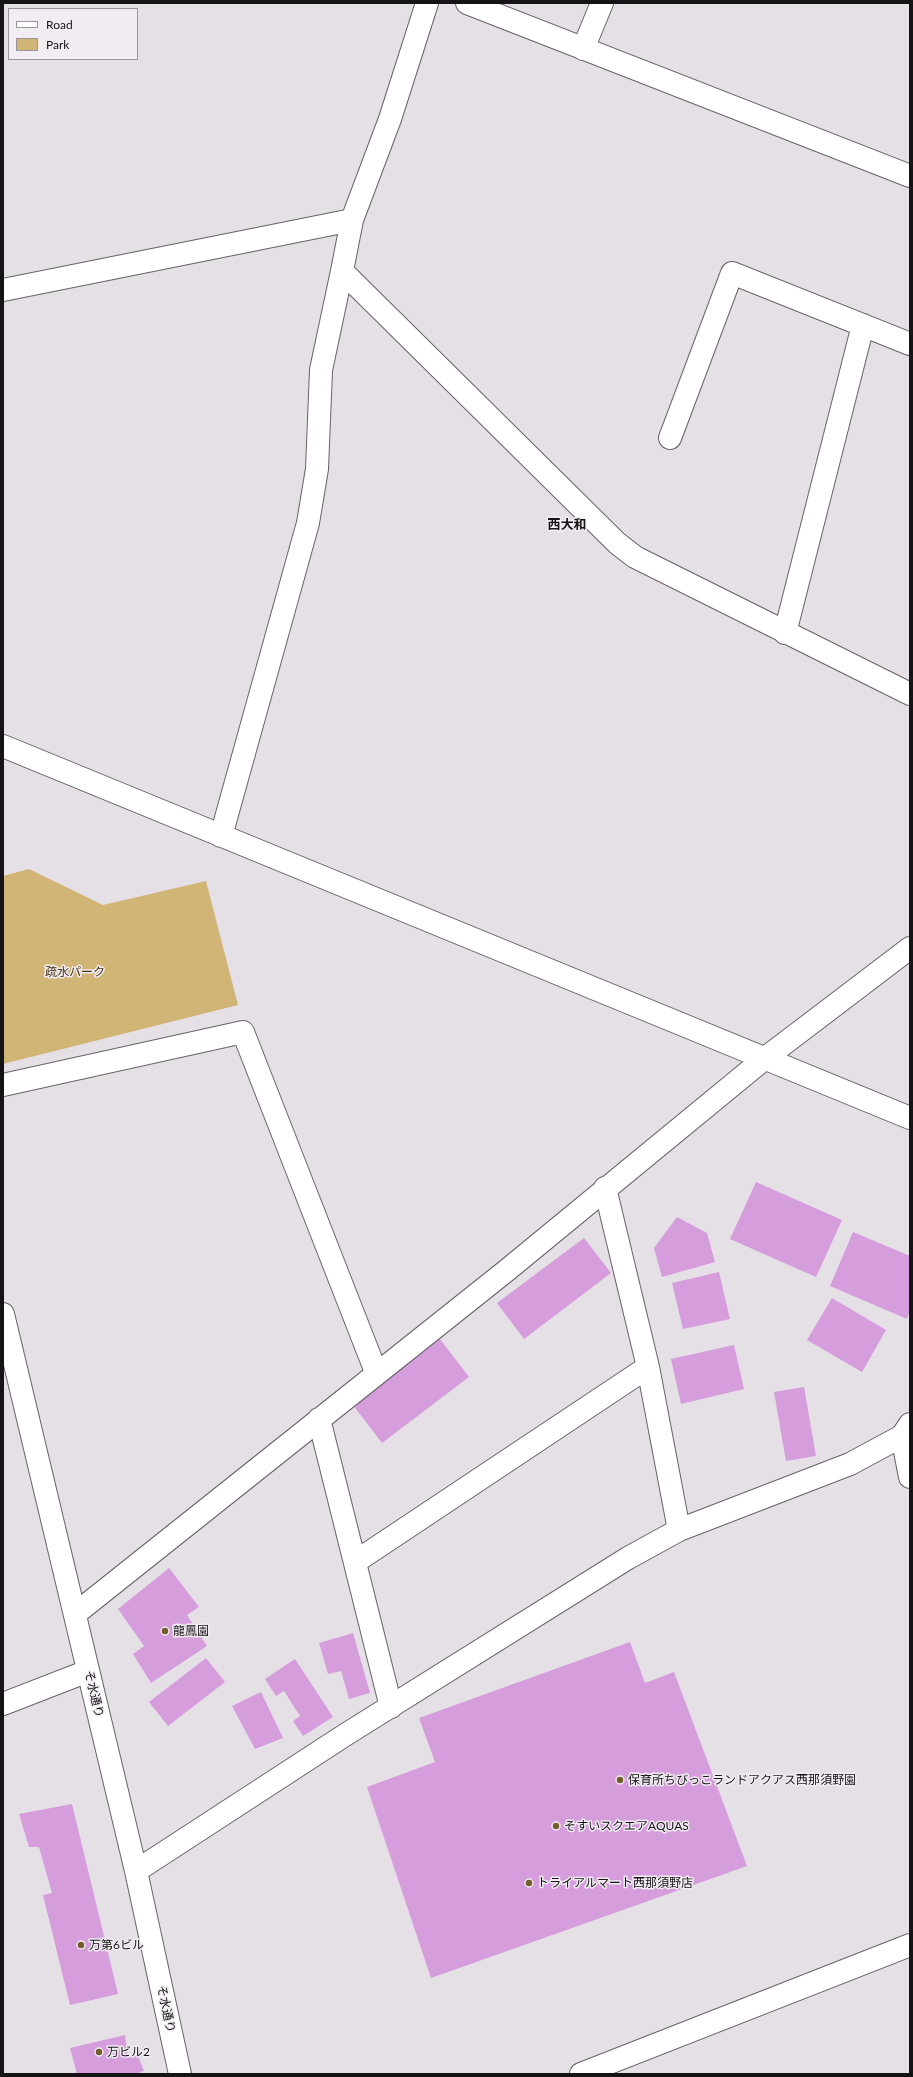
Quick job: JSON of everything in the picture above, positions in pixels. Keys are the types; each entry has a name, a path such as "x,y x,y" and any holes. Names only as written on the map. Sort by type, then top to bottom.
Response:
{"street":[{"path":"220,836 308,523 317,469 321,370 352,220 390,119 427,3"},
{"path":"467,3 910,176"},
{"path":"583,49 602,3"},
{"path":"3,290 352,220"},
{"path":"342,271 617,543 635,557 910,694"},
{"path":"670,438 732,273 910,344"},
{"path":"785,633 863,325"},
{"path":"3,746 910,1118"},
{"path":"75,1614 376,1372 506,1271 605,1188 764,1059 910,948"},
{"path":"3,1085 243,1032 376,1372"},
{"path":"605,1188 648,1367 679,1530"},
{"name":"そ水通り","path":"3,1314 136,1871 180,2074"},
{"path":"355,1562 648,1367"},
{"path":"319,1419 391,1707"},
{"path":"136,1871 391,1707 628,1558 679,1530 850,1464 906,1430 910,1477"},
{"path":"3,1704 88,1671"},
{"path":"581,2074 910,1945"}],"green space":[{"name":"疏水パーク","path":"29,869 103,905 206,881 238,1005 3,1064 3,876"}],"building":[{"path":"756,1182 842,1220 816,1277 730,1239"},
{"path":"677,1217 707,1233 715,1262 662,1277 654,1248"},
{"path":"853,1232 910,1256 910,1311 907,1319 830,1286"},
{"path":"584,1238 611,1273 524,1339 497,1303"},
{"path":"719,1272 730,1319 683,1329 672,1283"},
{"path":"832,1298 886,1330 862,1372 807,1340"},
{"path":"440,1339 469,1377 382,1443 353,1405"},
{"path":"734,1345 744,1389 681,1404 671,1359"},
{"path":"804,1387 816,1456 786,1461 774,1392"},
{"name":"龍鳳園","path":"169,1568 199,1607 187,1615 207,1646 151,1683 133,1654 144,1646 118,1609"},
{"path":"353,1633 370,1693 349,1699 341,1671 328,1674 319,1643"},
{"name":"そすいスクエアAQUAS","path":"630,1642 645,1683 674,1672 747,1866 431,1978 367,1787 435,1762 419,1718"},
{"path":"206,1658 225,1682 168,1726 149,1702"},
{"path":"295,1659 333,1717 303,1736 293,1721 300,1716 284,1691 276,1696 265,1679"},
{"path":"261,1692 283,1738 255,1749 232,1706"},
{"name":"万第6ビル","path":"72,1804 118,1994 70,2005 43,1895 52,1893 39,1847 29,1847 19,1814"},
{"name":"万ビル2","path":"125,2035 128,2057 138,2056 144,2071 135,2074 77,2074 70,2048"}],"place":[{"name":"龍鳳園","path":"165,1631"},
{"name":"保育所ちびっこランドアクアス西那須野園","path":"620,1780"},
{"name":"そすいスクエアAQUAS","path":"556,1826"},
{"name":"トライアルマート西那須野店","path":"529,1883"},
{"name":"万第6ビル","path":"81,1945"},
{"name":"万ビル2","path":"99,2052"}],"district":[{"name":"西大和","path":"567,525"}]}
